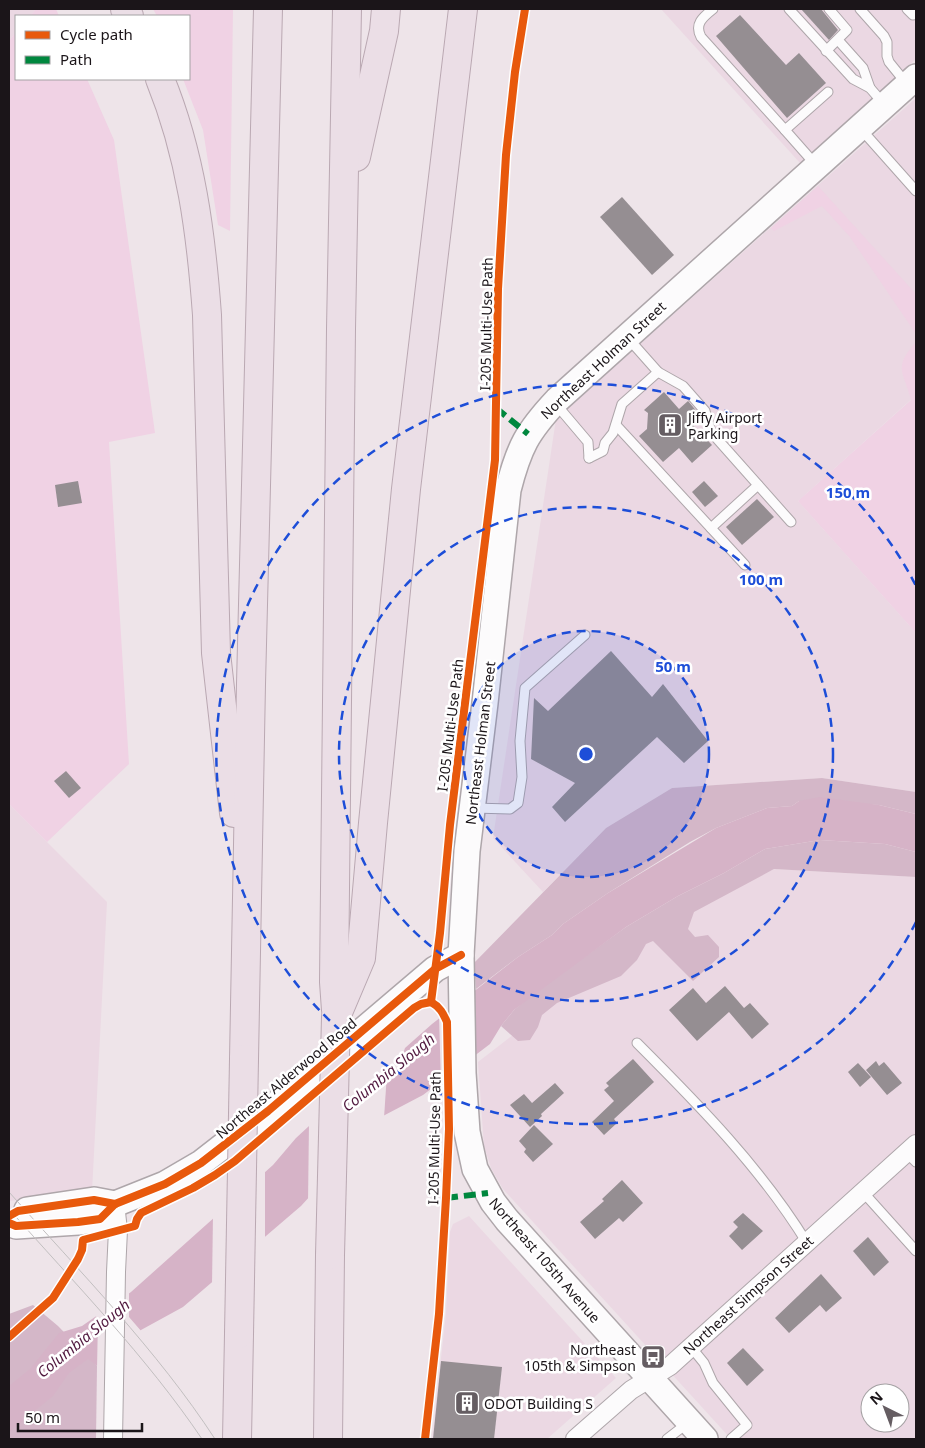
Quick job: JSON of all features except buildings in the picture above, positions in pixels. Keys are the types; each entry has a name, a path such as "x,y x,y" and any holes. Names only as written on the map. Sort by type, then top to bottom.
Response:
{"highway":[{"path":"237,1439 246,925 268,9"},
{"path":"328,1439 336,1017 334,982 347,9"},
{"path":"343,217 384,31 386,9"},
{"path":"336,1017 361,958 406,490 463,9"},
{"path":"160,80 180,138 192,185 203,260 208,315 216,654 246,925"}],"street":[{"name":"Northeast Holman Street","path":"461,955 467,852 508,490 514,467 528,434 540,417 555,403 860,128 878,96 912,81"},
{"name":"Northeast 105th Avenue","path":"461,955 464,1112 475,1169 493,1202 528,1244 697,1431"},
{"name":"Northeast Alderwood Road","path":"9,1223 16,1226 100,1219 116,1204 164,1184 201,1163 268,1111 435,969 461,955"},
{"name":"Northeast Simpson Street","path":"581,1438 631,1390 670,1366 863,1192 913,1153"},
{"path":"9,1216 18,1211 94,1200 116,1204 118,1230 113,1439"}],"lane":[{"path":"713,9 702,18 698,25 698,31 701,36 817,166"},
{"path":"789,9 852,79 878,96"},
{"path":"826,51 847,30 829,9"},
{"path":"860,9 888,42 887,56 889,62 912,81"},
{"path":"838,40 863,68 878,96"},
{"path":"785,130 828,92"},
{"path":"860,128 916,191"},
{"path":"627,337 658,372 683,386 705,411 711,432 791,522"},
{"path":"555,403 588,442 589,458 603,451 605,443 613,433 622,404 658,372"},
{"path":"616,425 745,565"},
{"path":"711,528 758,484"},
{"path":"472,808 510,809 518,803 522,777 520,740 525,688 585,635"},
{"path":"637,1043 724,1133 787,1211 806,1243"},
{"path":"863,1192 916,1251"},
{"path":"691,1347 704,1363 713,1382 746,1425 731,1439"},
{"path":"667,1439 697,1431"}],"shaded area":[{"path":"9,9 36,9 31,15 15,15 15,33 9,41"},
{"path":"36,9 56,9 59,15 31,15"},
{"path":"153,9 233,9 230,231 218,225 203,130 183,80 190,80 190,15 156,15"},
{"path":"661,9 916,9 916,59 800,163"},
{"path":"15,33 15,80 87,80 114,140 155,433 109,442 129,764 47,842 9,804 9,41"},
{"path":"916,98 916,395 798,501 916,633 916,792 822,778 672,788 606,828 543,892 493,838 556,419"},
{"path":"818,186 916,294 916,334 850,237 822,206 774,231 771,228"},
{"path":"916,342 916,633 798,501 911,400 903,375 902,364 904,358"},
{"path":"822,778 916,792 916,814 879,805 799,801 792,806 767,808 716,828 608,893 476,989 474,963 606,828 672,788"},
{"path":"9,804 107,902 92,1192 9,1201"},
{"path":"820,840 885,844 916,852 916,877 774,869 694,912 688,929 695,937 708,935 719,947 719,957 693,981 653,941 646,944 637,960 621,976 557,1003 542,1015 538,1027 530,1040 518,1041 501,1026 514,1010 533,994 626,927 678,896 724,873 765,849"},
{"path":"774,869 916,877 916,1439 731,1439 503,1189 491,1168 484,1146 478,1062 558,1000 668,923"},
{"path":"469,1216 616,1378 547,1439 432,1439 446,1313 450,1232 453,1224"},
{"path":"33,1305 58,1326 97,1366 96,1439 9,1439 9,1314"}],"water":[{"name":"Columbia Slough","path":"820,797 879,805 916,814 916,852 885,844 820,840 765,849 724,873 678,896 626,927 514,1010 490,1044 423,1095 383,1116 301,1206 183,1307 141,1330 97,1366 88,1359 69,1373 53,1396 9,1432 9,1386 30,1369 59,1333 82,1326 131,1292 273,1165 296,1138 334,1103 397,1071 405,1048 432,1024 518,957 552,935 563,924 608,893 716,828 767,808 792,806 799,801"}],"pier":[{"path":"472,990 473,1060 441,1084 439,1015"},
{"path":"387,1073 384,1118 308,1203 309,1123 333,1101"},
{"path":"265,1169 265,1241 212,1286 213,1215"},
{"path":"129,1290 129,1317 142,1332 97,1369 98,1319 94,1314"}],"tram line":[{"path":"9,1192 143,1343 215,1439"},
{"path":"9,1209 134,1350 202,1439"}],"marked path":[{"path":"496,408 528,434"},
{"path":"446,1198 488,1193"}],"cycle path":[{"name":"I-205 Multi-Use Path","path":"431,1002 440,933 450,825 495,460 498,289 506,155 515,72 525,9"},
{"path":"9,1223 16,1226 100,1219 115,1204 165,1184 201,1163 268,1111 435,969 461,955"},
{"path":"9,1337 53,1298 78,1259 82,1250 83,1240 135,1226 141,1213 193,1188 215,1175 235,1161 414,1008 431,1002"},
{"name":"I-205 Multi-Use Path","path":"425,1439 439,1314 449,1129 447,1022 441,1011 431,1002"},
{"path":"9,1216 18,1211 94,1200 115,1204"}],"place":[{"name":"Jiffy Airport Parking","path":"670,425"},
{"name":"Northeast 105th & Simpson","path":"653,1357"},
{"name":"ODOT Building S","path":"467,1403"}]}
